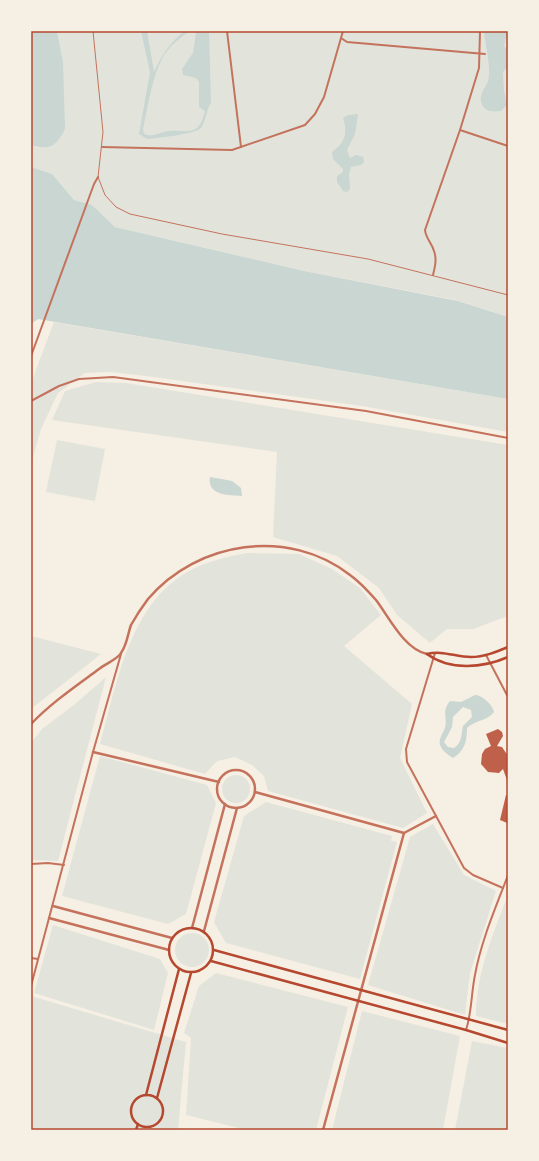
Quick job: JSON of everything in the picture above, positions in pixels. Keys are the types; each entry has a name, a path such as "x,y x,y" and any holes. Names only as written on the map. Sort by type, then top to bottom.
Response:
{"main road":[{"path":"427,654 435,652 471,657 486,656 508,647"},
{"path":"427,654 433,659 459,665 491,664 508,657"},
{"path":"192,928 204,931 213,943 214,950 211,961 206,967 192,973 179,969 174,964 169,950 172,938 178,932 192,928"},
{"path":"214,950 508,1030"},
{"path":"211,961 466,1030 508,1043"},
{"path":"146,1094 179,969"},
{"path":"156,1098 192,973"},
{"path":"146,1094 156,1098 162,1106 163,1116 156,1125 148,1128 138,1124 132,1118 131,1107 136,1098 146,1094"},
{"path":"136,1130 138,1124"}],"street":[{"path":"227,31 241,147"},
{"path":"102,147 232,150 305,125 315,114 324,97 343,31"},
{"path":"433,275 435,265 434,251 426,237 425,230 460,130 479,68 480,31"},
{"path":"341,38 347,42 485,54"},
{"path":"460,130 508,146"},
{"path":"31,356 94,184 98,177"},
{"path":"31,401 59,386 79,379 113,377 366,411 508,438"},
{"path":"31,986 93,752 121,654 132,624 141,608 154,593 174,575 200,560 222,551 267,546 304,552 340,568 368,591 402,636 415,648 427,654"},
{"path":"435,652 405,756 436,816 468,872 503,888"},
{"path":"31,724 49,706 121,654"},
{"path":"486,656 508,697"},
{"path":"93,752 219,782"},
{"path":"238,770 244,772 253,780 255,792 254,797 247,805 237,808 225,804 218,794 219,782 227,773 238,770"},
{"path":"255,792 404,833 436,816"},
{"path":"192,928 225,804"},
{"path":"204,931 237,808"},
{"path":"322,1130 359,1001 404,833"},
{"path":"31,864 48,863 64,865"},
{"path":"466,1030 469,1020 475,975 485,938 508,875"},
{"path":"53,906 172,938"},
{"path":"49,918 169,950"},
{"path":"31,958 38,959"}],"lane":[{"path":"93,31 102,132 102,147 98,177 105,195 116,207 130,214 222,234 368,259 508,295"}],"shaded area":[{"path":"31,31 57,31 63,62 65,129 59,140 52,146 48,147 37,147 31,145"},
{"path":"57,31 508,31 508,317 456,300 304,271 115,227 92,205 74,200 52,175 31,167 31,145 44,148 51,146 61,137 63,62"},
{"path":"141,31 147,31 154,72 163,55 170,46 184,31 190,31 169,48 158,68 143,129 144,134 154,135 168,131 188,131 196,129 202,120 205,111 199,107 199,82 196,78 183,75 182,69 193,53 196,33 194,31 209,31 211,102 202,126 198,130 147,139 139,134 150,72"},
{"path":"484,31 506,31 507,33 504,46 508,50 508,66 503,72 504,91 507,105 501,111 485,109 481,101 481,95 489,76 489,64"},
{"path":"358,114 355,134 347,150 350,158 356,155 363,157 364,162 361,165 351,167 349,174 350,189 347,192 343,191 337,182 337,176 343,172 343,169 333,159 332,152 343,141 345,128 343,118 348,115"},
{"path":"31,167 52,174 74,200 92,205 115,227 304,271 458,301 508,317 508,399 38,319 31,324"},
{"path":"54,322 508,399 508,432 362,406 146,376 110,372 85,373 58,393 41,429 31,464 31,383"},
{"path":"96,382 126,383 508,445 508,616 473,629 447,629 430,643 397,615 379,588 337,556 273,537 277,452 52,420 65,391"},
{"path":"57,440 105,449 95,501 46,492"},
{"path":"210,477 232,481 241,488 242,496 225,495 215,491 210,483"},
{"path":"247,553 299,554 332,569 360,588 381,615 344,646 412,704 400,758 427,813 403,828 268,791 264,776 252,765 235,757 217,761 205,774 100,744 128,647 139,624 152,604 169,585 189,571 210,562"},
{"path":"31,636 101,654 31,709"},
{"path":"106,677 58,861 31,860 31,743 42,729 74,705"},
{"path":"478,695 489,704 494,712 488,717 470,725 467,728 463,749 453,758 442,748 440,739 445,728 445,712 447,705 450,701 461,702","holes":["463,707 471,710 472,717 463,726 461,738 457,746 454,748 448,747 444,742 452,727 453,717"]},
{"path":"100,756 207,785 216,803 186,914 168,924 62,896"},
{"path":"236,775 246,779 250,789 246,799 236,803 226,799 222,789 226,779"},
{"path":"266,802 392,836 391,841 397,842 360,979 226,943 214,922 244,816"},
{"path":"433,824 464,875 496,891 470,973 465,1015 368,985 410,837"},
{"path":"508,895 508,1024 476,1016 479,985 486,954"},
{"path":"53,925 160,959 168,973 154,1030 34,993"},
{"path":"189,933 195,933 204,938 208,944 208,956 204,962 195,967 189,967 180,962 175,953 175,947 180,938"},
{"path":"216,973 348,1007 316,1130 247,1130 186,1115 191,1038 184,1033 199,986"},
{"path":"31,996 186,1042 178,1130 31,1130"},
{"path":"362,1011 460,1036 443,1130 332,1130"},
{"path":"472,1041 508,1048 508,1130 455,1130"}],"building":[{"path":"498,729 502,732 503,736 497,746 502,747 508,756 508,783 503,769 499,773 488,772 481,764 482,754 485,749 491,746 486,734"},
{"path":"506,795 508,796 507,823 500,820"}]}
